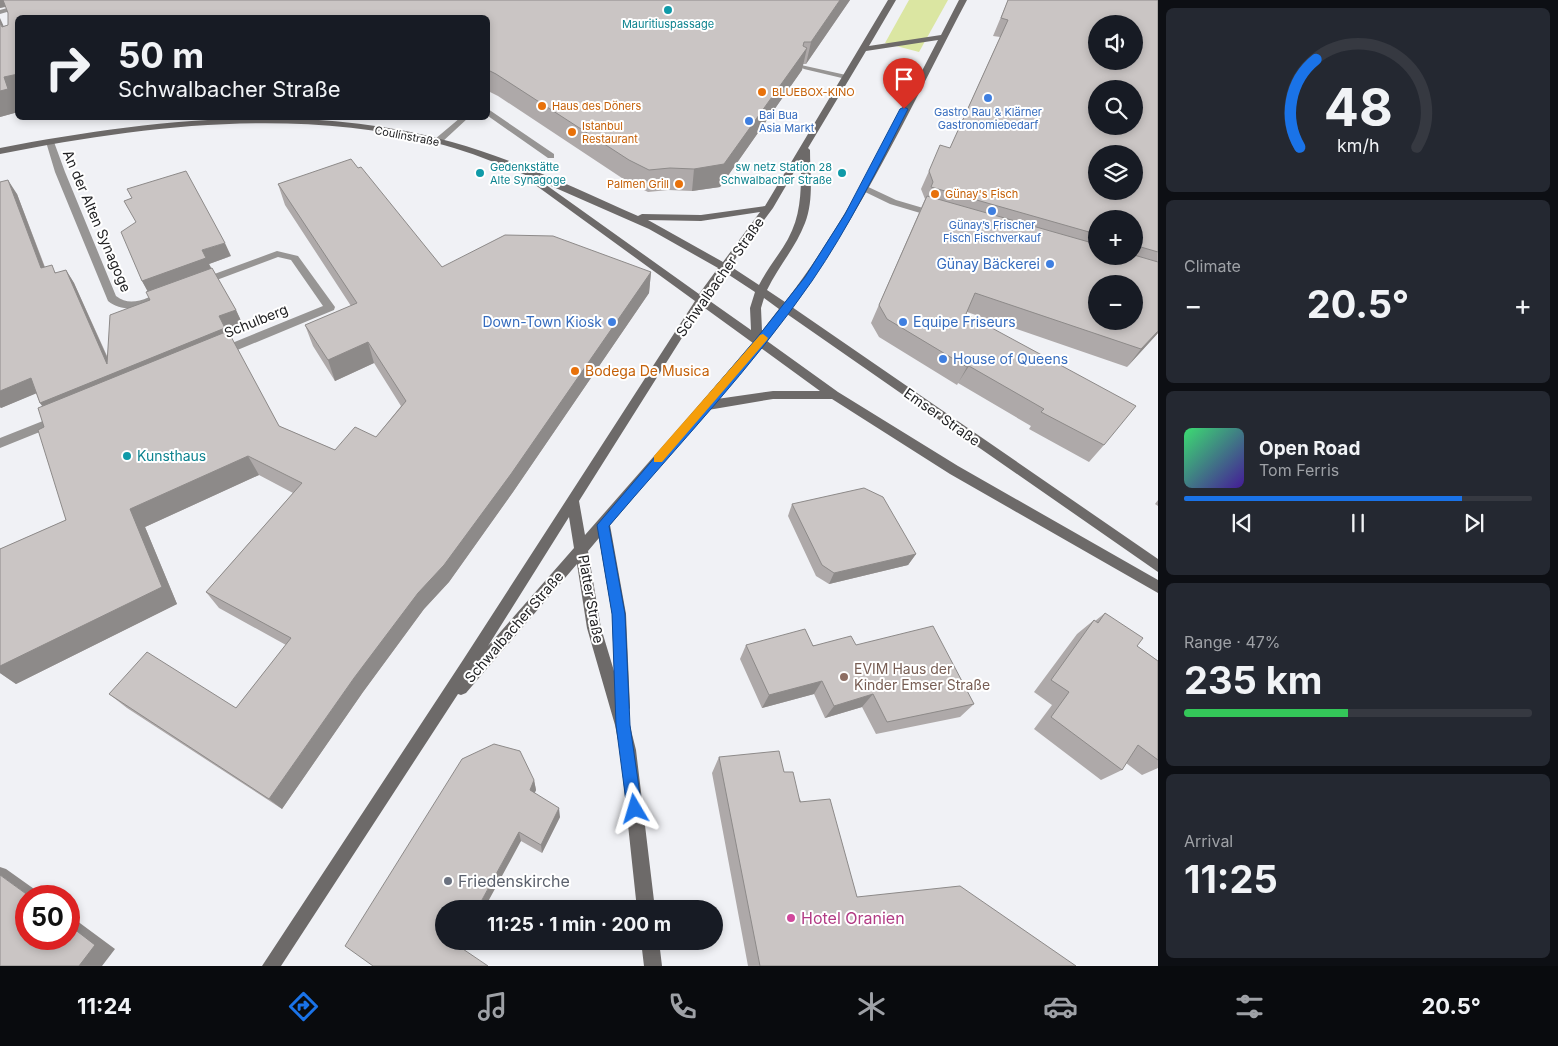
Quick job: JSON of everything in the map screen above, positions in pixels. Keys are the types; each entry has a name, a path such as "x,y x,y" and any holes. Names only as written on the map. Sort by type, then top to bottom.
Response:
{"street":[{"path":"8,19 2,11 44,0"},
{"name":"Schwalbacher Straße","path":"271,966 573,501 701,299 768,208 892,0"},
{"name":"Schwalbacher Straße","path":"426,728 760,342 785,309 837,236 963,0"},
{"path":"862,49 943,37"},
{"path":"804,67 846,77"},
{"path":"490,113 551,156"},
{"name":"Coulinstraße","path":"0,151 110,131 164,124 252,120 356,126 438,141 512,166 632,216 686,244 725,268"},
{"path":"438,141 462,120"},
{"name":"An der Alten Synagoge","path":"50,142 60,172 112,298 117,304 136,305 277,254 287,254 294,258 330,307"},
{"path":"806,147 806,203 802,220 784,255 759,291 754,314 760,342 834,395 954,470 1158,587"},
{"name":"Coulinstraße","path":"512,166 760,342"},
{"path":"864,188 893,202 943,217"},
{"path":"632,216 684,219 768,208"},
{"name":"Emser Straße","path":"725,268 1158,566"},
{"name":"Schulberg","path":"210,356 330,307"},
{"path":"703,406 773,395 834,395"},
{"path":"0,444 73,413"},
{"name":"Platter Straße","path":"573,501 594,628 623,725"},
{"name":"Platter Straße","path":"603,525 619,614 623,725 645,900"},
{"path":"651,950 653,966"}],"green space":[{"path":"909,0 948,0 919,52 885,43"}],"building":[{"path":"3,0 840,0 811,42 804,42 803,46 807,48 724,164 694,169 670,168 649,170 629,160 490,71 490,15 15,15 15,75 4,77 8,89 0,91 0,23 2,27 8,25 8,13"},
{"path":"1008,0 1158,0 1158,252 1143,248 1143,210 1088,210 1088,232 931,187 933,182 929,171 940,145 950,148 1008,20 1001,18"},
{"path":"351,159 358,168 361,167 442,267 505,235 553,236 651,272 511,474 444,565 418,593 354,678 269,799 109,694 147,652 236,708 291,638 206,592 302,483 248,456 130,509 162,587 0,666 0,549 66,520 38,430 44,427 38,408 228,331 279,426 335,450 355,427 376,437 406,401 368,342 328,360 305,325 357,303 278,184"},
{"path":"186,171 225,243 202,250 206,258 142,281 121,232 136,222 124,201 132,198 127,189"},
{"path":"8,180 41,268 52,265 55,273 66,270 107,364 110,315 150,300 146,292 212,268 236,310 219,316 225,328 40,403 31,378 0,391 0,182"},
{"path":"927,196 1088,242 1088,265 1143,265 1143,258 1158,262 1158,331 1141,349 975,293 966,314 1136,406 1104,445 1041,412 1044,409 969,366 967,367 887,319 879,305"},
{"path":"864,488 883,497 916,554 834,573 822,565 792,504"},
{"path":"1105,613 1143,638 1137,646 1158,661 1158,760 1138,745 1122,770 1051,717 1069,692 1051,680 1094,620 1098,623"},
{"name":"EVIM Haus der Kinder Emser Straße","path":"933,626 974,704 887,722 873,694 834,706 822,681 769,695 746,645 805,629 813,646 851,636 856,645"},
{"name":"Friedenskirche","path":"494,744 520,751 534,780 530,790 559,808 541,845 519,832 482,900 435,900 435,950 464,950 488,966 373,966 345,946 462,759"},
{"path":"779,751 784,772 793,772 800,802 830,799 857,897 960,886 1076,966 760,966 719,757"},
{"path":"0,875 15,886 15,950 80,950 80,933 95,945 79,966 0,966"}],"slow traffic":[{"path":"658,459 763,338"}],"place":[{"name":"Mauritiuspassage","path":"668,10"},
{"name":"BLUEBOX-KINO","path":"762,92"},
{"name":"Gastro Rau & Klärner Gastronomiebedarf","path":"988,98"},
{"name":"Haus des Döners","path":"542,106"},
{"name":"Bai Bua Asia Markt","path":"749,121"},
{"name":"Istanbul Restaurant","path":"572,132"},
{"name":"Gedenkstätte Alte Synagoge","path":"480,173"},
{"name":"sw netz Station 28 Schwalbacher Straße","path":"842,173"},
{"name":"Palmen Grill","path":"679,184"},
{"name":"Günay's Fisch","path":"935,194"},
{"name":"Günay’s Frischer Fisch Fischverkauf","path":"992,211"},
{"name":"Günay Bäckerei","path":"1050,264"},
{"name":"Down-Town Kiosk","path":"612,322"},
{"name":"Equipe Friseurs","path":"903,322"},
{"name":"House of Queens","path":"943,359"},
{"name":"Bodega De Musica","path":"575,371"},
{"name":"Kunsthaus","path":"127,456"},
{"name":"EVIM Haus der Kinder Emser Straße","path":"844,677"},
{"name":"Friedenskirche","path":"448,881"},
{"name":"Hotel Oranien","path":"791,918"}],"route":[{"path":"635,809 623,725 619,614 603,525 703,406 760,342 808,279 850,214 904,109"}]}
